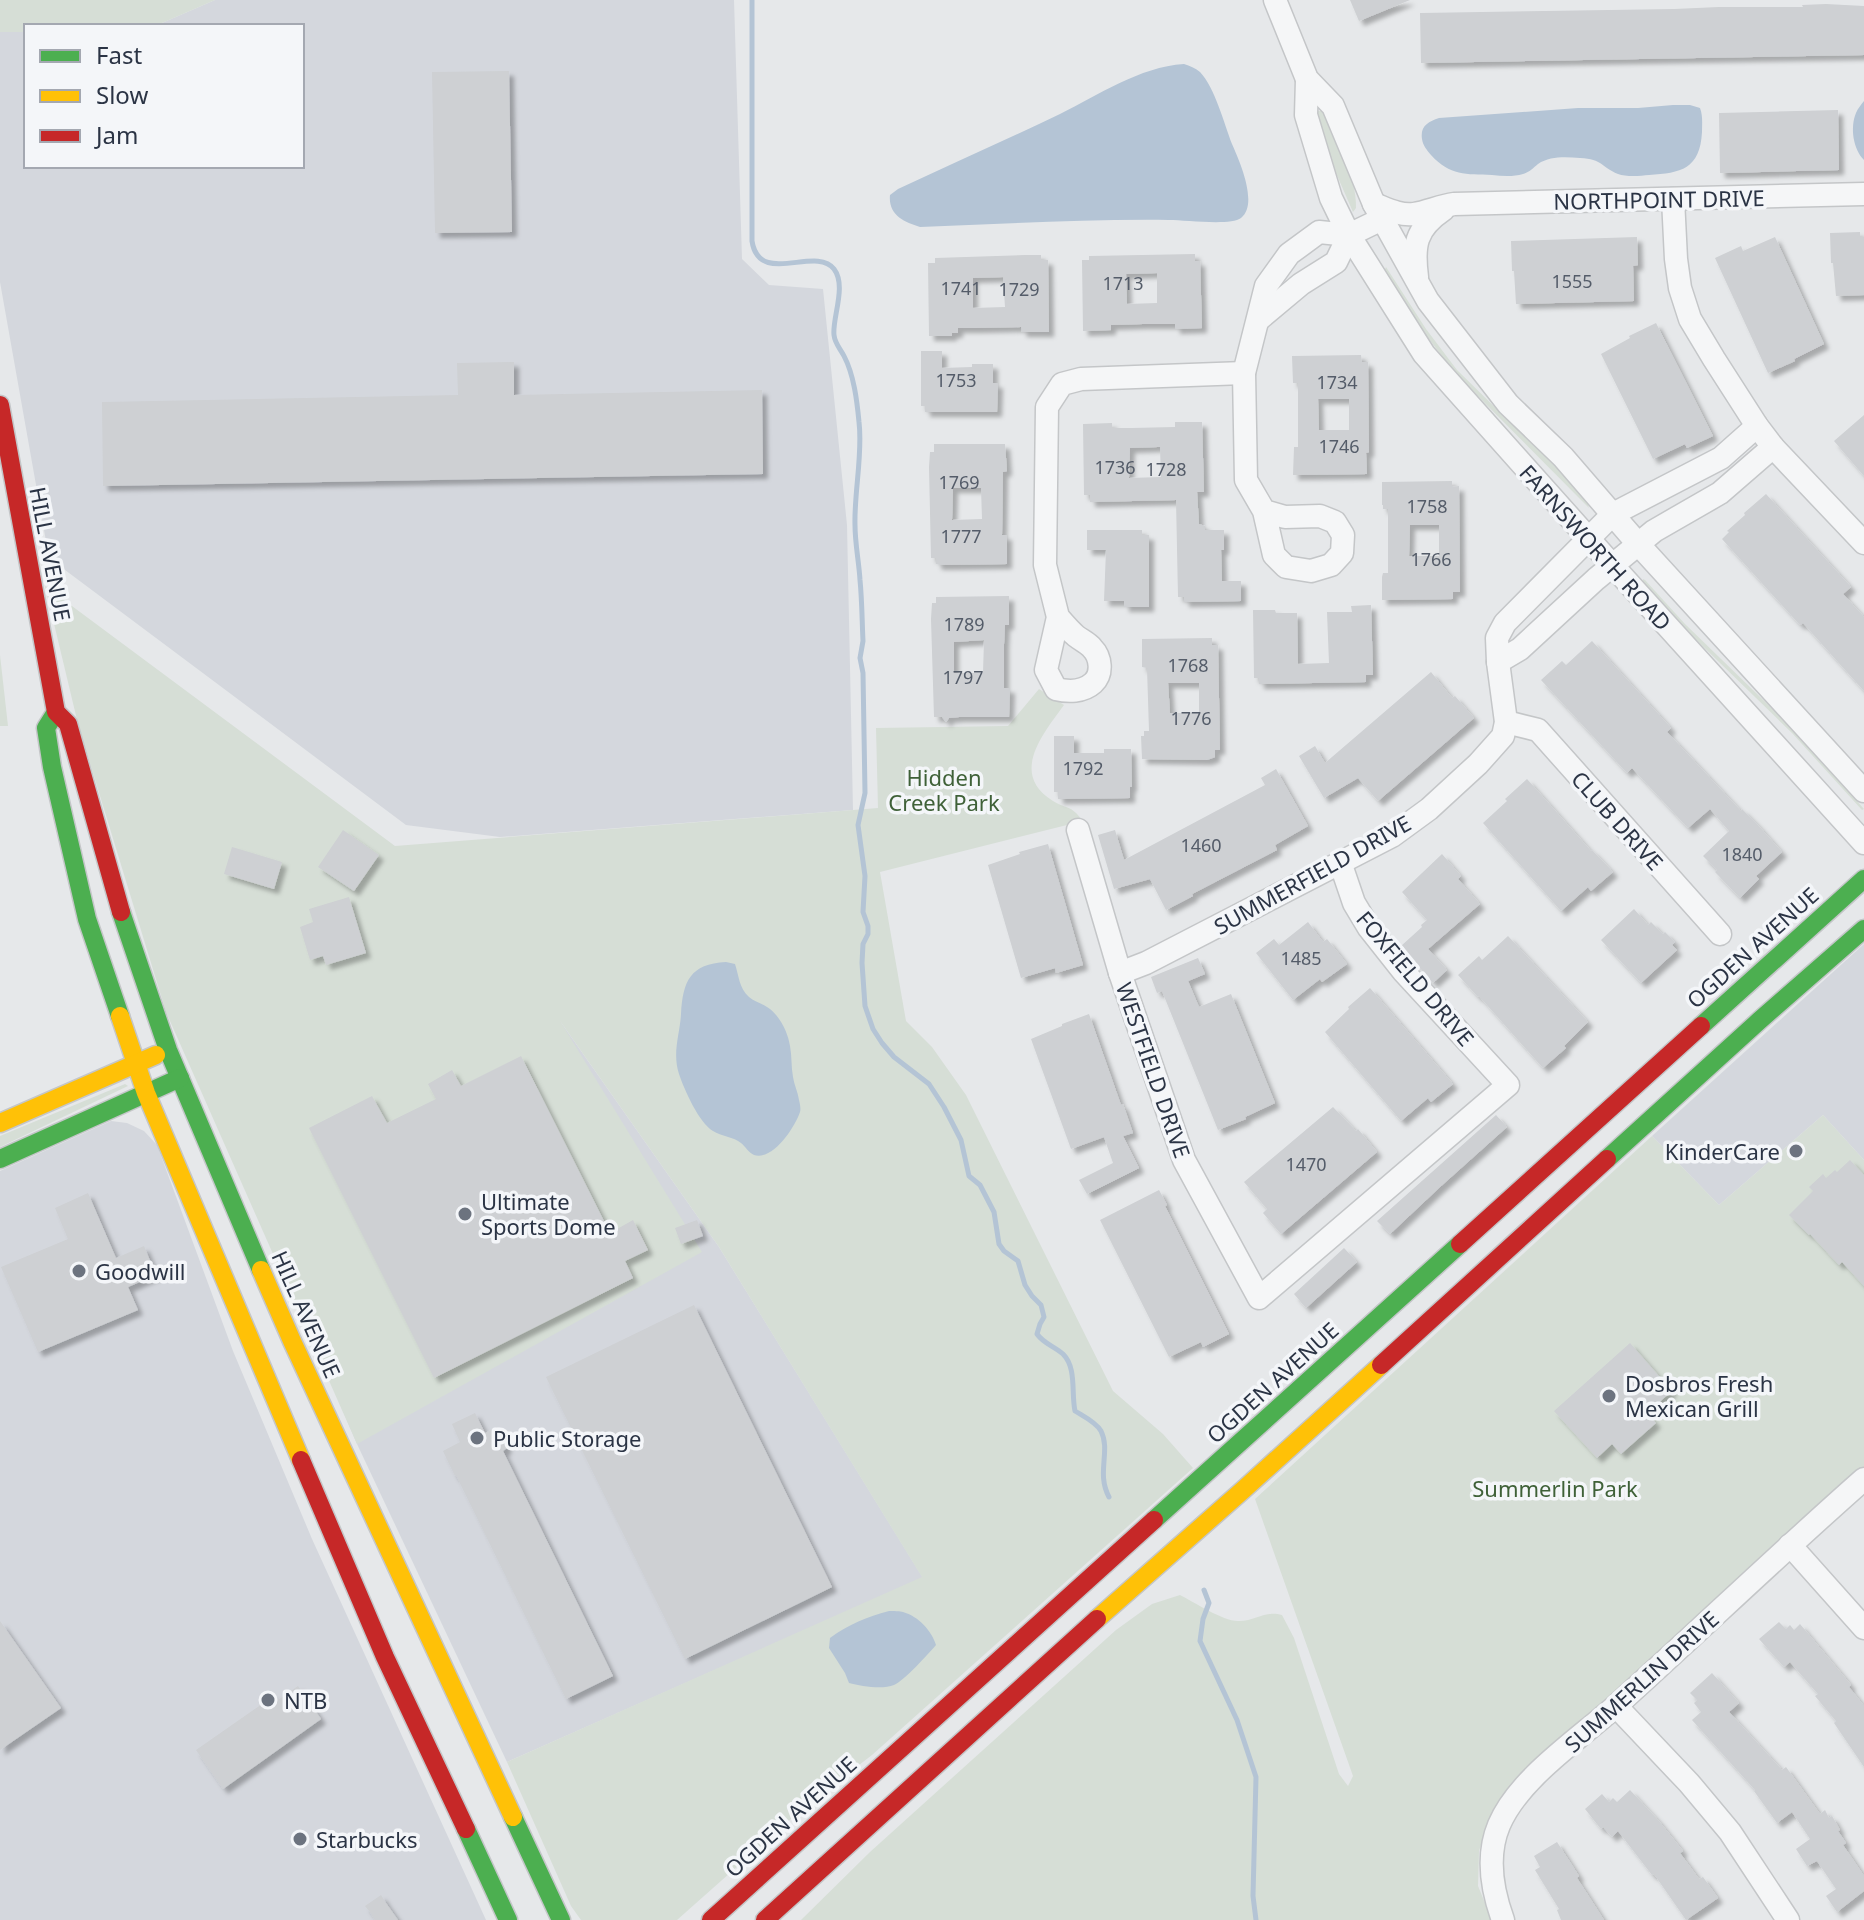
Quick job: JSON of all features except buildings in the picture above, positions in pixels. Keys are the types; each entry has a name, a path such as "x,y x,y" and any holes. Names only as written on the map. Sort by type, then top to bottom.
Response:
{"main road":[{"name":"HILL AVENUE","path":"0,405 56,712 68,724 121,912 168,1050 286,1327 561,1920"},
{"name":"HILL AVENUE","path":"56,712 46,728 74,867 87,919 146,1093 385,1657 508,1920"},
{"name":"OGDEN AVENUE","path":"711,1920 1864,879"},
{"path":"765,1920 1864,929"},
{"path":"0,1123 168,1050"},
{"path":"0,1159 180,1078"},
{"path":"347,1567 359,1570 370,1579"},
{"path":"394,1597 424,1624"}],"street":[{"path":"1275,0 1307,79"},
{"name":"FARNSWORTH ROAD","path":"1307,79 1333,106 1378,212 1428,301 1508,404 1563,457 1639,545 1864,791"},
{"name":"FARNSWORTH ROAD","path":"1307,79 1306,115 1331,198 1349,235 1424,354 1864,843"},
{"name":"NORTHPOINT DRIVE","path":"1378,212 1417,214 1454,204 1864,194"},
{"path":"1673,199 1680,288 1690,319 1773,447 1864,543"},
{"path":"1418,284 1415,245 1431,219 1454,204"},
{"path":"1258,320 1301,284 1336,262 1349,235 1378,212"},
{"path":"1264,511 1246,480 1244,373 1266,286 1289,254 1319,232 1349,235"},
{"path":"1058,617 1045,565 1045,505 1047,407 1062,384 1081,379 1244,373"},
{"path":"1506,722 1497,638 1505,623 1613,514 1721,458 1757,426"},
{"path":"1498,662 1520,649 1613,566 1667,523 1720,493 1773,447"},
{"name":"SUMMERFIELD DRIVE","path":"1120,973 1146,963 1392,836 1429,809 1478,764 1503,736 1506,722"},
{"name":"CLUB DRIVE","path":"1506,722 1538,730 1720,934"},
{"name":"WESTFIELD DRIVE","path":"1078,830 1120,973 1184,1160 1259,1298"},
{"name":"FOXFIELD DRIVE","path":"1259,1298 1508,1085 1403,971 1369,928 1354,903 1340,862"},
{"name":"SUMMERLIN DRIVE","path":"1503,1920 1495,1897 1492,1849 1498,1827 1523,1786 1616,1706 1864,1479"},
{"path":"1790,1545 1864,1628"},
{"path":"1616,1706 1689,1783 1730,1832 1788,1920"}],"shaded area":[{"path":"215,0 734,0 742,259 769,285 823,289 847,525 853,810 500,837 406,825 49,558 0,282 0,32 24,32 24,168 304,168 304,24 160,24"},
{"path":"1864,944 1864,1160 1823,1115 1719,1205 1652,1136"},
{"path":"548,1004 719,1247 923,1578 507,1762 357,1444 323,1364"},
{"path":"111,1121 127,1123 144,1131 157,1145 233,1351 312,1539 486,1920 0,1920 0,1171"}],"green space":[{"path":"0,0 215,0 160,24 24,24 24,32 0,32"},
{"path":"1316,111 1325,114 1345,160 1355,196 1356,208 1353,212 1312,118"},
{"path":"1386,267 1457,370 1576,487 1589,508 1453,371 1414,319 1384,271"},
{"path":"1643,579 1793,729 1864,809 1792,733 1685,629"},
{"name":"Hidden Creek Park","path":"45,586 395,846 878,808 876,728 1008,726 1039,689 1064,705 1047,728 1034,754 1033,779 1053,801 1072,810 1083,821 880,872 906,1021 932,1047 966,1095 1113,1391 1163,1434 1193,1468 872,1755 801,1810 677,1920 581,1920 571,1906 507,1762 922,1577 719,1247 560,1021 702,1252 357,1444 166,1012 78,724"},
{"path":"0,655 8,726 0,726"},
{"path":"125,1084 128,1086 0,1147 0,1136"},
{"name":"Summerlin Park","path":"1823,1115 1864,1160 1864,1471 1492,1811 1479,1851 1478,1886 1492,1920 801,1920 870,1852 1116,1630 1152,1604 1180,1595 1233,1620 1282,1615 1294,1638 1339,1774 1348,1786 1353,1776 1255,1499 1652,1136 1719,1205"}],"water":[{"path":"1184,64 1200,72 1210,87 1239,160 1248,193 1246,211 1241,218 1218,222 1107,220 920,227 894,213 890,195 898,189 1040,124 1135,76"},
{"path":"1864,101 1864,160 1857,150 1853,131 1856,113"},
{"path":"1673,105 1700,108 1700,144 1687,167 1660,174 1621,175 1593,160 1563,157 1543,161 1519,175 1466,174 1438,162 1422,139 1426,125 1439,118"},
{"path":"726,962 735,964 741,986 751,999 768,1007 777,1017 786,1031 790,1046 800,1112 776,1148 761,1155 754,1155 738,1141 708,1127 688,1097 677,1066 682,1002 687,984 691,976 704,966"},
{"path":"889,1611 909,1614 919,1621 936,1645 894,1685 878,1687 849,1683 829,1648 830,1638 858,1622"}],"waterway":[{"path":"752,0 752,241 757,254 765,261 776,264 815,261 826,263 834,269 839,284 834,335 850,371 858,414 860,447 855,525 862,610 860,658 863,673 865,793 858,825 865,876 863,912 868,926 862,963 865,1006 882,1043 894,1057 929,1084 961,1140 969,1176 980,1185 994,1212 999,1244 1018,1261 1025,1285 1041,1305 1044,1317 1037,1334 1067,1360 1072,1373 1075,1411 1101,1431 1105,1446 1105,1488 1109,1497"},
{"path":"1204,1590 1209,1603 1200,1641 1237,1720 1256,1777 1253,1896 1256,1920"}],"traffic: fast":[{"path":"56,712 46,728 52,767 87,919 120,1016"},
{"path":"1701,1026 1864,879"},
{"path":"121,912 168,1050 261,1270"},
{"path":"1607,1159 1864,929"},
{"path":"0,1159 180,1078"},
{"path":"1154,1520 1460,1244"},
{"path":"513,1817 561,1920"},
{"path":"466,1829 508,1920"}],"traffic: slow":[{"path":"120,1016 146,1093 301,1460"},
{"path":"0,1123 156,1055"},
{"path":"261,1270 513,1817"},
{"path":"1097,1619 1381,1365"}],"traffic: jam":[{"path":"0,405 56,712 68,724 121,912"},
{"path":"1460,1244 1701,1026"},
{"path":"1381,1365 1607,1159"},
{"path":"301,1460 385,1657 466,1829"},
{"path":"711,1920 1154,1520"},
{"path":"765,1920 1097,1619"}],"place":[{"name":"KinderCare","path":"1796,1151"},
{"name":"Ultimate Sports Dome","path":"465,1214"},
{"name":"Goodwill","path":"79,1271"},
{"name":"Dosbros Fresh Mexican Grill","path":"1609,1396"},
{"name":"Public Storage","path":"477,1438"},
{"name":"NTB","path":"268,1700"},
{"name":"Starbucks","path":"300,1839"}]}
